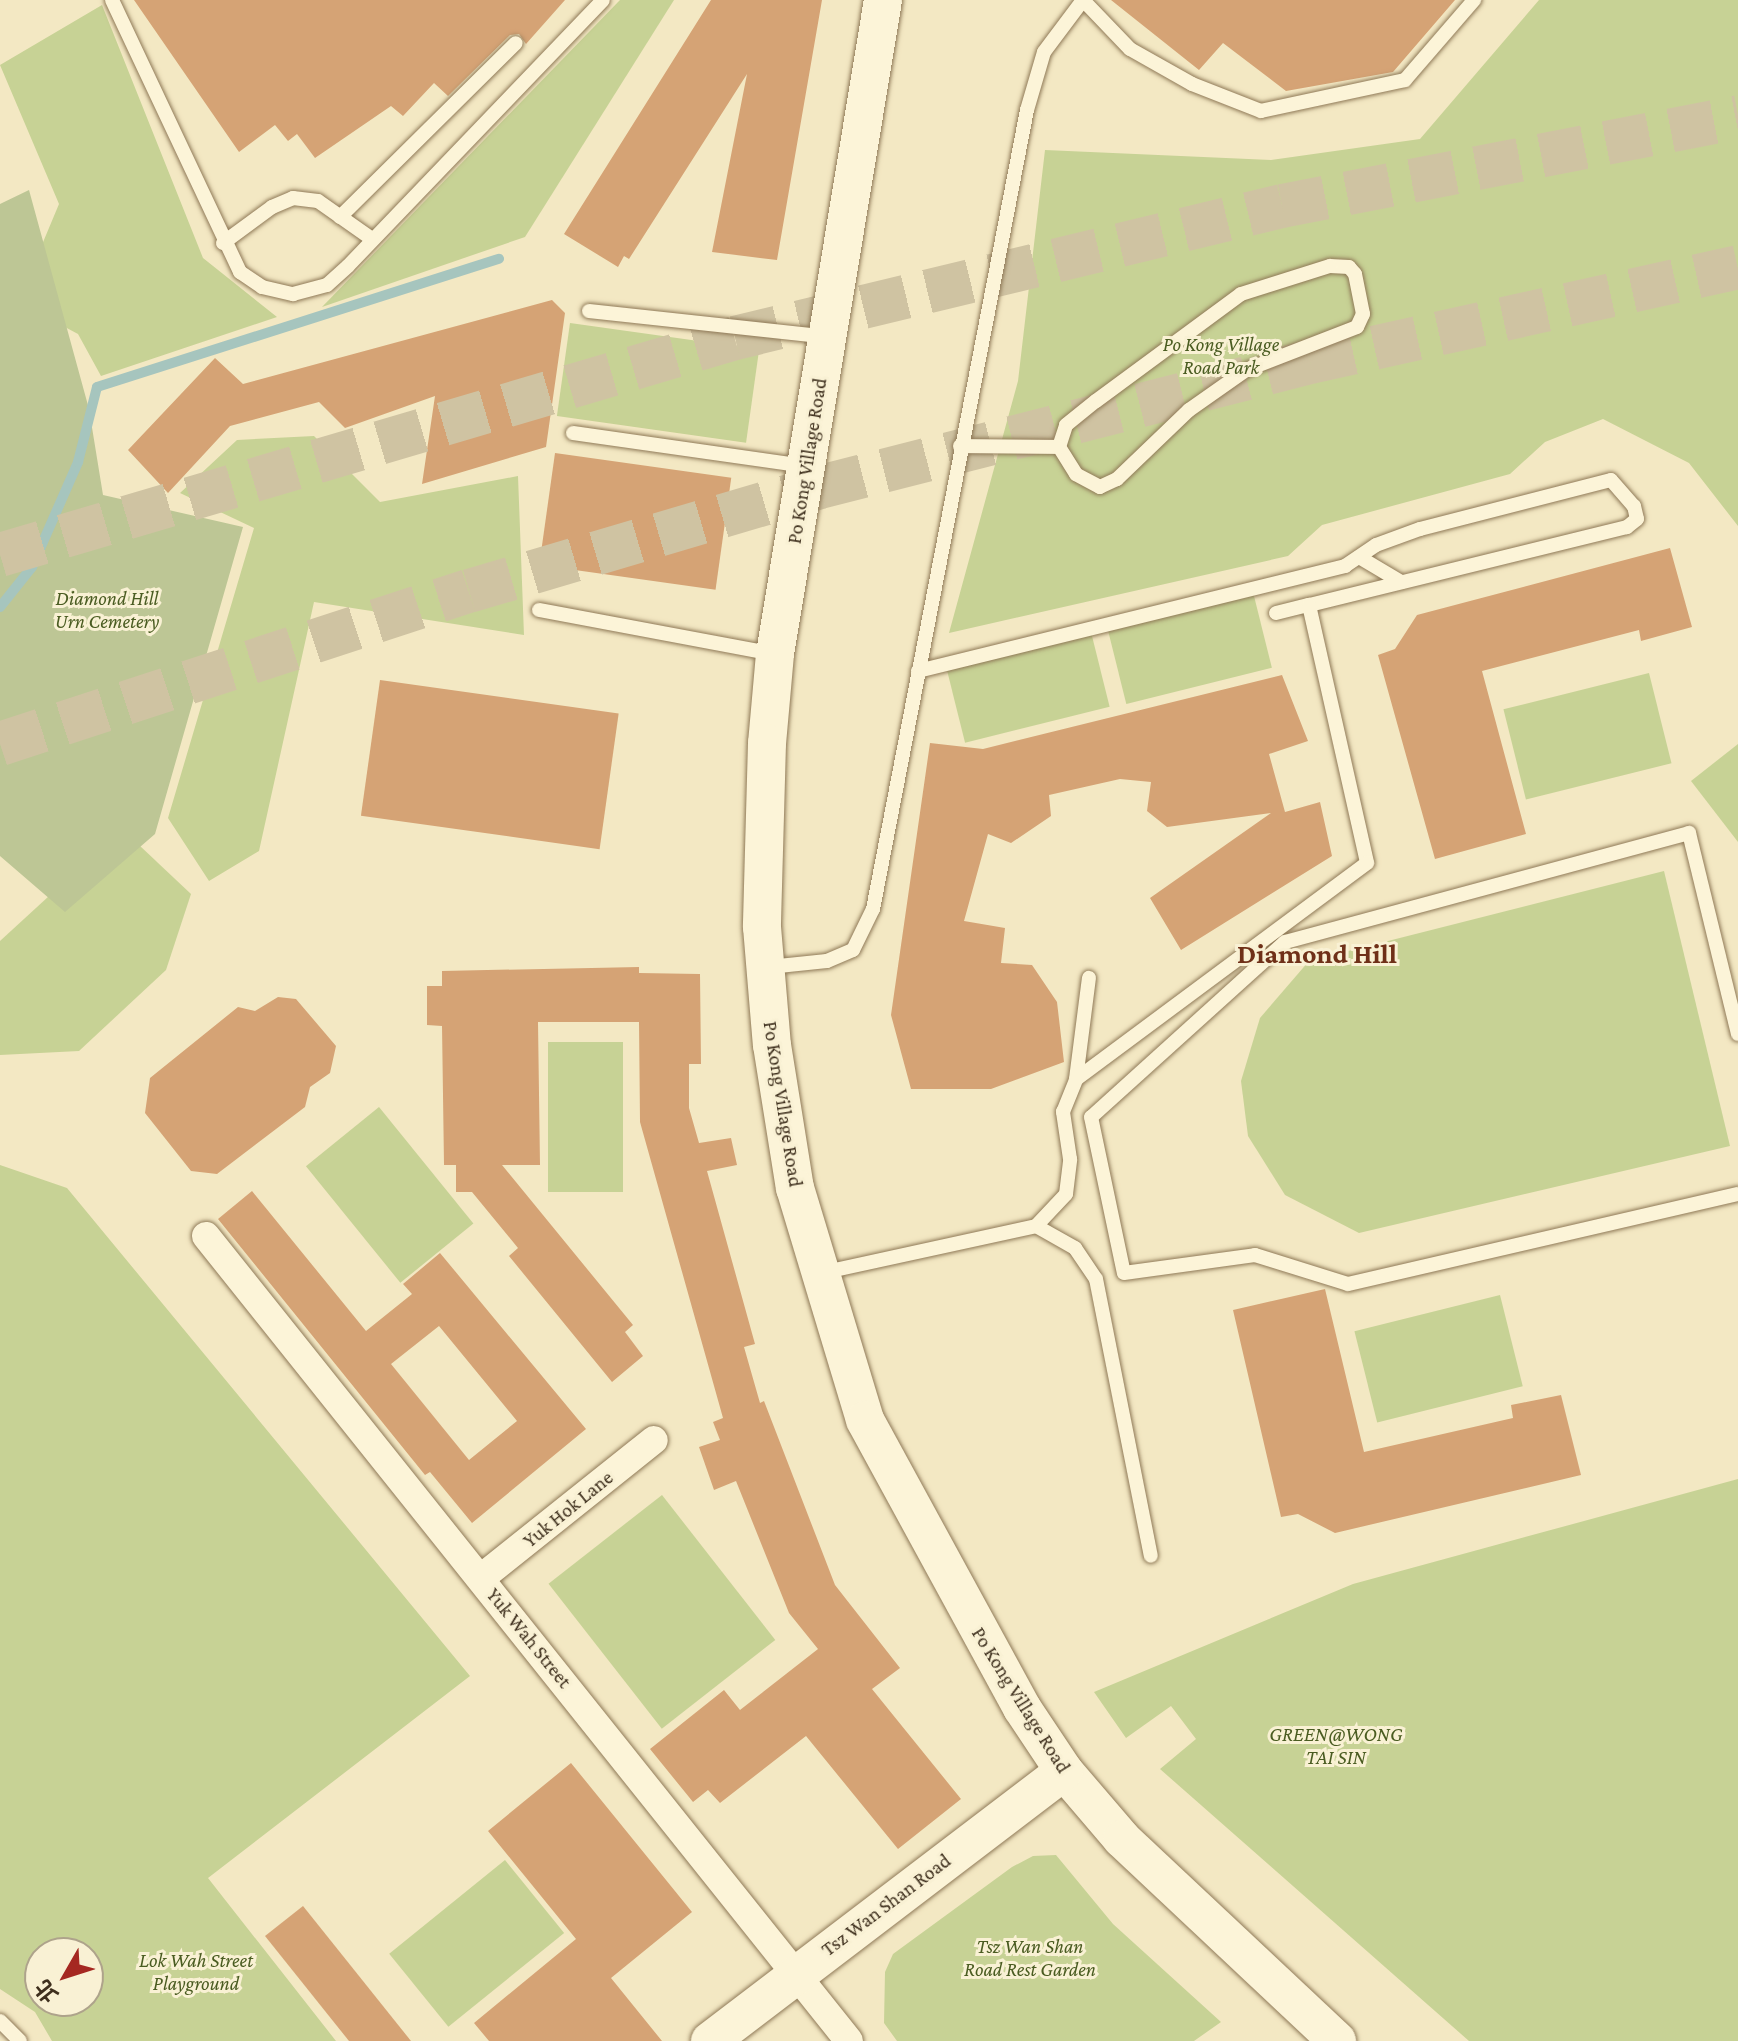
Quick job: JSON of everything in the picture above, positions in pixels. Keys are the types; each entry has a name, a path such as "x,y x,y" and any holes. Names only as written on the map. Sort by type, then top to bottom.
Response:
{"main road":[{"name":"Po Kong Village Road","path":"883,0 775,654 762,852 764,967 782,1122 817,1274 847,1374 886,1464 988,1651 1064,1771 1178,1894 1337,2041"},
{"name":"Tsz Wan Shan Road","path":"710,2041 1064,1771"}],"street":[{"name":"Yuk Wah Street","path":"206,1236 849,2041"},
{"name":"Yuk Hok Lane","path":"481,1578 654,1440"}],"lane":[{"path":"112,0 223,243 240,272 262,287 293,294 327,285 603,0"},
{"path":"764,967 827,961 853,950 866,931 1027,110 1044,52 1083,0 1130,49 1192,84 1261,111 1405,80 1474,0"},
{"path":"340,217 516,43"},
{"path":"223,243 272,207 293,198 318,201 372,239"},
{"path":"1330,266 1349,267 1355,274 1363,314 1357,327 1246,370 1189,410 1117,479 1100,487 1076,474 1059,447 1066,425 1241,294 1330,266"},
{"path":"589,311 827,337"},
{"path":"573,433 806,466"},
{"path":"960,446 1059,447"},
{"path":"918,671 1345,566 1376,545 1420,529 1611,480 1625,491 1636,512 1634,524 1627,527 1276,613"},
{"path":"1359,557 1401,582"},
{"path":"1076,1079 1367,863 1309,605"},
{"path":"539,610 775,654"},
{"path":"1738,1034 1689,833 1285,942 1091,1117 1124,1273 1255,1255 1348,1284 1738,1194"},
{"path":"817,1274 1036,1226 1066,1194 1070,1159 1063,1112 1076,1079 1089,978"},
{"path":"1036,1226 1075,1248 1096,1279 1151,1556"},
{"path":"0,2021 20,2041"}],"green space":[{"path":"620,0 674,0 525,237 322,307"},
{"name":"Po Kong Village Road Park","path":"1539,0 1738,0 1738,526 1689,463 1603,419 1545,442 1510,474 1322,525 1288,556 949,633 1018,381 1045,150 1271,160 1420,139"},
{"path":"102,5 203,258 277,317 101,376 78,334 18,302 59,204 0,65"},
{"name":"Diamond Hill Urn Cemetery","path":"29,190 89,409 103,495 243,527 155,834 65,912 0,856 0,204"},
{"path":"570,323 759,350 746,443 557,416"},
{"path":"314,436 380,502 518,476 524,635 314,602 259,851 209,881 168,818 254,528 180,493 237,440"},
{"path":"1253,592 1272,668 1126,704 1107,628"},
{"path":"1091,632 1110,707 965,743 946,668"},
{"path":"1649,673 1671,763 1526,800 1503,709"},
{"path":"1738,744 1738,842 1691,781"},
{"path":"122,829 191,894 166,970 79,1051 0,1055 0,941"},
{"path":"1664,871 1730,1146 1359,1233 1285,1195 1248,1136 1241,1081 1260,1018 1309,961"},
{"path":"548,1042 623,1042 623,1192 548,1192"},
{"path":"379,1107 473,1224 400,1283 306,1166"},
{"name":"Lok Wah Street Playground","path":"0,1165 67,1188 470,1676 208,1878 336,2041 52,2041 38,2017 104,2017 104,1937 24,1937 24,2005 0,1989"},
{"path":"1500,1295 1523,1386 1377,1422 1354,1331"},
{"name":"GREEN@WONG TAI SIN","path":"1738,1479 1738,2041 1469,2041 1160,1769 1196,1739 1171,1706 1126,1738 1094,1692 1353,1584"},
{"path":"662,1495 775,1640 662,1729 549,1584"},
{"name":"Tsz Wan Shan Road Rest Garden","path":"1056,1855 1113,1924 1221,2022 1194,2041 897,2041 884,2023 885,1972 893,1954 1012,1867 1033,1856"},
{"path":"505,1860 564,1933 448,2027 389,1954"}],"building":[{"path":"134,0 565,0 526,44 519,34 510,35 448,96 434,83 403,116 391,106 315,158 297,134 288,141 275,125 239,152"},
{"path":"711,0 822,0 777,260 712,252 747,74 629,259 624,256 618,267 564,234"},
{"path":"1111,0 1455,0 1393,72 1286,91 1223,43 1199,70"},
{"path":"552,300 565,313 546,447 422,484 435,396 345,428 319,402 230,426 168,493 128,450 215,358 243,384"},
{"path":"555,453 731,478 716,590 539,565"},
{"path":"1670,548 1692,627 1641,641 1639,630 1482,671 1526,834 1435,859 1378,655 1395,649 1417,615"},
{"path":"1282,675 1308,741 1269,754 1285,812 1320,802 1332,856 1181,950 1150,898 1271,813 1167,827 1147,811 1151,782 1120,779 1049,795 1051,816 1011,843 988,834 964,921 1005,928 1001,963 1032,965 1057,1002 1064,1062 991,1089 911,1089 891,1015 930,743 983,749"},
{"path":"380,680 619,714 600,849 361,816"},
{"path":"639,967 639,973 700,974 701,1064 689,1064 689,1108 699,1143 731,1138 737,1165 707,1171 755,1344 744,1347 760,1403 764,1401 835,1585 900,1668 872,1689 961,1799 898,1849 806,1736 720,1803 708,1790 693,1802 650,1749 724,1690 740,1710 818,1649 789,1613 736,1481 714,1490 699,1447 720,1440 713,1422 723,1418 640,1122 639,1022 538,1022 540,1165 502,1165 633,1325 625,1332 643,1356 612,1382 509,1256 518,1248 472,1192 456,1192 456,1165 444,1165 442,1026 427,1025 427,986 442,986 442,971"},
{"path":"278,997 296,999 336,1046 330,1073 310,1087 305,1107 217,1174 191,1171 145,1113 150,1078 238,1007 255,1011"},
{"path":"252,1191 366,1331 412,1294 403,1284 440,1253 586,1429 472,1523 430,1472 425,1475 218,1219","holes":["439,1326 517,1421 469,1460 391,1364"]},
{"path":"1325,1289 1364,1452 1513,1418 1511,1405 1561,1395 1581,1475 1335,1533 1298,1514 1281,1517 1233,1310"},
{"path":"571,1763 692,1912 611,1978 662,2041 489,2041 474,2023 576,1939 488,1831"},
{"path":"303,1906 411,2041 349,2041 265,1936"}],"waterway":[{"path":"0,607 32,567 78,462 97,387 499,259"}],"tunnel":[{"path":"0,555 735,338 1282,206 1738,117"},
{"path":"0,744 469,591 820,487 1310,362 1738,267"}],"district":[{"name":"Diamond Hill","path":"1317,954"}]}
